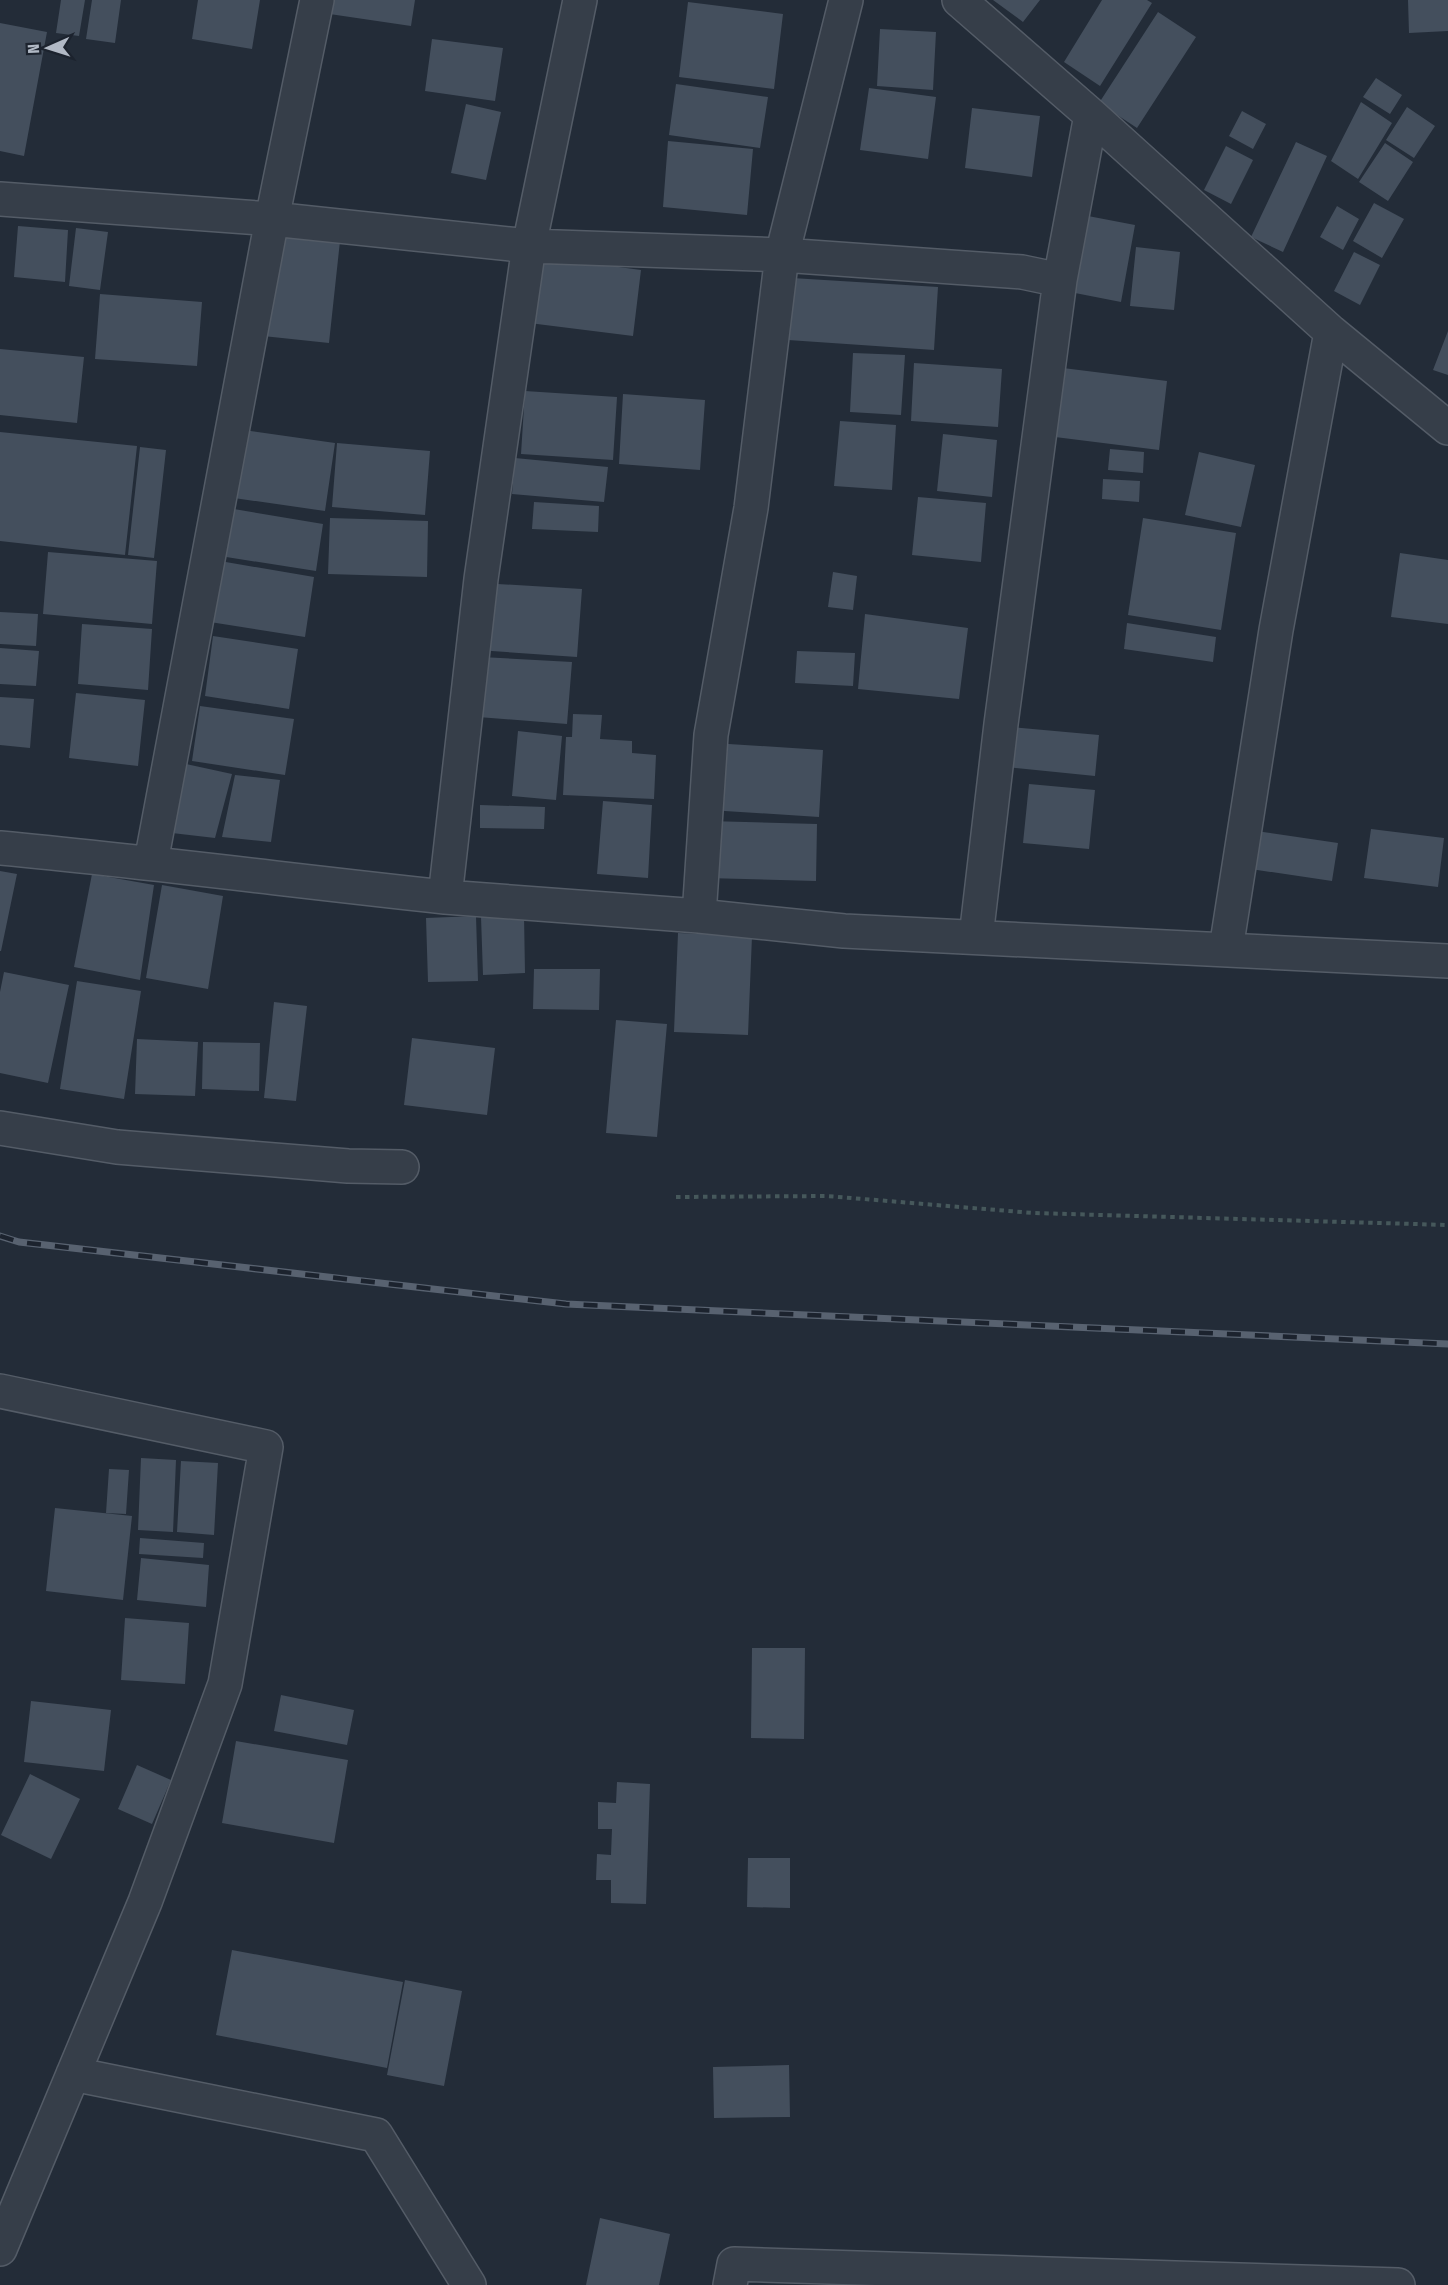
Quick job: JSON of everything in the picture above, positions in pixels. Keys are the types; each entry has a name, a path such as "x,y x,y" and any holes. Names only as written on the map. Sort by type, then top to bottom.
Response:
{"street":[{"path":"151,862 272,219 317,0"},
{"path":"445,897 481,579 529,246 580,0"},
{"path":"699,916 711,735 750,508 782,255 846,0"},
{"path":"959,0 1091,115 1331,332 1448,428"},
{"path":"976,937 1001,724 1060,280 1091,115"},
{"path":"0,200 272,219 529,246 782,255 1022,272 1060,280"},
{"path":"1226,949 1276,630 1331,332"},
{"path":"0,848 151,862 249,876 445,897 699,916 844,931 1448,961"},
{"path":"0,1128 117,1147 348,1166 402,1167"},
{"path":"0,1391 266,1447 225,1684 145,1902 0,2249"},
{"path":"73,2074 376,2135 469,2285"},
{"path":"730,2285 734,2264 1398,2285"}],"path":[{"path":"676,1197 827,1196 1033,1213 1448,1225"}],"building":[{"path":"61,0 85,0 79,36 56,33"},
{"path":"92,0 121,0 115,43 86,39"},
{"path":"198,0 260,0 252,49 192,39"},
{"path":"318,0 415,0 411,26 316,12"},
{"path":"993,0 1040,0 1023,22"},
{"path":"1102,0 1147,0 1152,3 1100,86 1064,62"},
{"path":"1408,0 1448,0 1448,31 1409,33"},
{"path":"688,2 783,14 774,89 679,77"},
{"path":"1158,12 1196,37 1137,128 1099,103"},
{"path":"0,23 47,32 24,156 0,151"},
{"path":"880,29 936,32 933,90 877,86"},
{"path":"432,39 503,48 495,101 425,91"},
{"path":"1376,78 1402,95 1390,114 1363,97"},
{"path":"676,84 768,97 760,148 669,135"},
{"path":"869,88 936,97 928,159 860,150"},
{"path":"1361,102 1392,123 1358,179 1331,161"},
{"path":"466,104 501,112 486,180 451,173"},
{"path":"1407,107 1435,126 1414,158 1386,140"},
{"path":"972,108 1040,116 1032,177 965,168"},
{"path":"1242,111 1266,124 1253,149 1229,136"},
{"path":"668,141 753,149 747,215 663,207"},
{"path":"1296,142 1327,156 1283,252 1251,237"},
{"path":"1385,143 1413,162 1388,201 1359,182"},
{"path":"1226,146 1253,160 1231,204 1204,190"},
{"path":"1374,203 1404,219 1382,258 1353,241"},
{"path":"1337,206 1359,219 1343,250 1320,237"},
{"path":"1088,216 1135,225 1121,302 1075,293"},
{"path":"18,226 68,230 65,282 14,277"},
{"path":"76,228 108,232 100,290 69,286"},
{"path":"274,234 340,241 329,343 263,336"},
{"path":"1136,247 1180,252 1174,310 1130,306"},
{"path":"1354,252 1380,265 1360,305 1334,291"},
{"path":"537,256 641,270 633,336 529,323"},
{"path":"792,278 938,287 934,350 788,340"},
{"path":"100,294 202,302 197,366 95,359"},
{"path":"1448,331 1448,375 1433,370"},
{"path":"0,349 84,357 77,423 0,415"},
{"path":"853,353 905,355 901,415 850,412"},
{"path":"914,363 1002,369 998,427 911,421"},
{"path":"1063,368 1167,381 1159,450 1055,437"},
{"path":"525,391 617,397 613,460 521,454"},
{"path":"623,394 705,400 700,470 619,464"},
{"path":"840,421 896,425 892,490 834,486"},
{"path":"243,430 335,443 325,511 234,498"},
{"path":"0,432 137,446 125,555 0,541"},
{"path":"943,434 997,440 992,497 937,491"},
{"path":"337,443 430,451 425,515 332,507"},
{"path":"140,447 166,450 154,558 128,555"},
{"path":"1110,449 1144,452 1143,473 1108,470"},
{"path":"1199,452 1255,465 1241,527 1185,515"},
{"path":"515,458 608,467 604,502 512,494"},
{"path":"1103,479 1140,481 1139,502 1102,499"},
{"path":"918,497 986,503 981,562 912,555"},
{"path":"534,502 599,506 598,532 532,529"},
{"path":"228,508 323,524 316,571 220,556"},
{"path":"330,518 428,521 427,577 328,574"},
{"path":"1143,518 1236,533 1221,630 1128,615"},
{"path":"48,552 157,561 152,624 43,614"},
{"path":"1400,553 1448,560 1448,624 1391,617"},
{"path":"220,561 314,577 305,637 210,622"},
{"path":"833,572 857,576 853,610 828,607"},
{"path":"481,583 582,589 577,657 477,650"},
{"path":"0,612 38,614 36,646 0,644"},
{"path":"865,614 968,628 959,699 858,689"},
{"path":"1127,623 1216,637 1213,662 1124,649"},
{"path":"82,624 152,629 148,690 78,684"},
{"path":"213,636 298,649 289,709 205,696"},
{"path":"0,648 39,651 36,686 0,684"},
{"path":"797,651 855,653 853,686 795,683"},
{"path":"481,657 572,662 567,724 478,717"},
{"path":"76,693 145,700 138,766 69,758"},
{"path":"0,697 34,699 30,748 0,745"},
{"path":"200,706 294,719 285,775 192,761"},
{"path":"573,714 602,715 600,739 632,741 632,753 656,755 654,799 563,795 566,737 572,737"},
{"path":"1001,726 1099,735 1095,776 997,766"},
{"path":"518,731 562,736 556,800 512,796"},
{"path":"713,743 823,750 819,817 709,810"},
{"path":"186,764 232,774 215,838 172,833"},
{"path":"235,775 280,780 271,842 222,837"},
{"path":"1029,784 1095,790 1089,849 1023,843"},
{"path":"603,801 652,805 648,878 597,874"},
{"path":"480,805 545,807 544,829 480,828"},
{"path":"708,821 817,824 816,881 706,878"},
{"path":"1371,829 1444,838 1438,887 1364,878"},
{"path":"1249,830 1338,843 1332,881 1244,868"},
{"path":"0,871 17,874 1,951 0,951"},
{"path":"92,874 154,885 140,980 74,967"},
{"path":"162,885 223,896 208,989 146,978"},
{"path":"524,915 525,973 483,975 481,917"},
{"path":"476,916 478,981 428,982 426,918"},
{"path":"678,933 752,936 748,1035 674,1032"},
{"path":"534,969 600,969 599,1010 533,1009"},
{"path":"4,972 69,985 48,1083 0,1073 0,992"},
{"path":"77,981 141,991 124,1099 60,1089"},
{"path":"274,1002 307,1006 296,1101 264,1098"},
{"path":"616,1020 667,1024 657,1137 606,1133"},
{"path":"412,1038 495,1048 487,1115 404,1105"},
{"path":"137,1039 198,1042 195,1096 135,1094"},
{"path":"203,1042 260,1043 259,1091 202,1089"},
{"path":"141,1458 176,1460 173,1532 138,1530"},
{"path":"181,1461 218,1463 214,1535 177,1532"},
{"path":"109,1469 129,1470 126,1514 106,1513"},
{"path":"55,1508 132,1516 123,1600 46,1591"},
{"path":"140,1538 204,1543 203,1558 139,1554"},
{"path":"141,1558 209,1565 206,1607 137,1600"},
{"path":"125,1618 189,1623 185,1684 121,1680"},
{"path":"752,1648 805,1648 804,1739 751,1738"},
{"path":"281,1695 354,1710 347,1745 274,1731"},
{"path":"31,1701 111,1710 104,1771 24,1762"},
{"path":"236,1741 348,1760 334,1843 222,1823"},
{"path":"137,1765 171,1780 152,1824 118,1809"},
{"path":"30,1774 80,1799 51,1859 1,1835"},
{"path":"617,1782 650,1784 646,1904 611,1903 611,1880 596,1880 597,1854 611,1855 612,1829 598,1829 598,1802 616,1803"},
{"path":"748,1858 790,1858 790,1908 747,1907"},
{"path":"232,1950 403,1982 387,2068 216,2035"},
{"path":"405,1980 462,1991 444,2086 387,2075"},
{"path":"789,2065 790,2117 714,2118 713,2067"},
{"path":"600,2218 670,2234 659,2285 586,2285"}],"railway":[{"path":"0,1236 19,1242 566,1304 1448,1344"}]}
